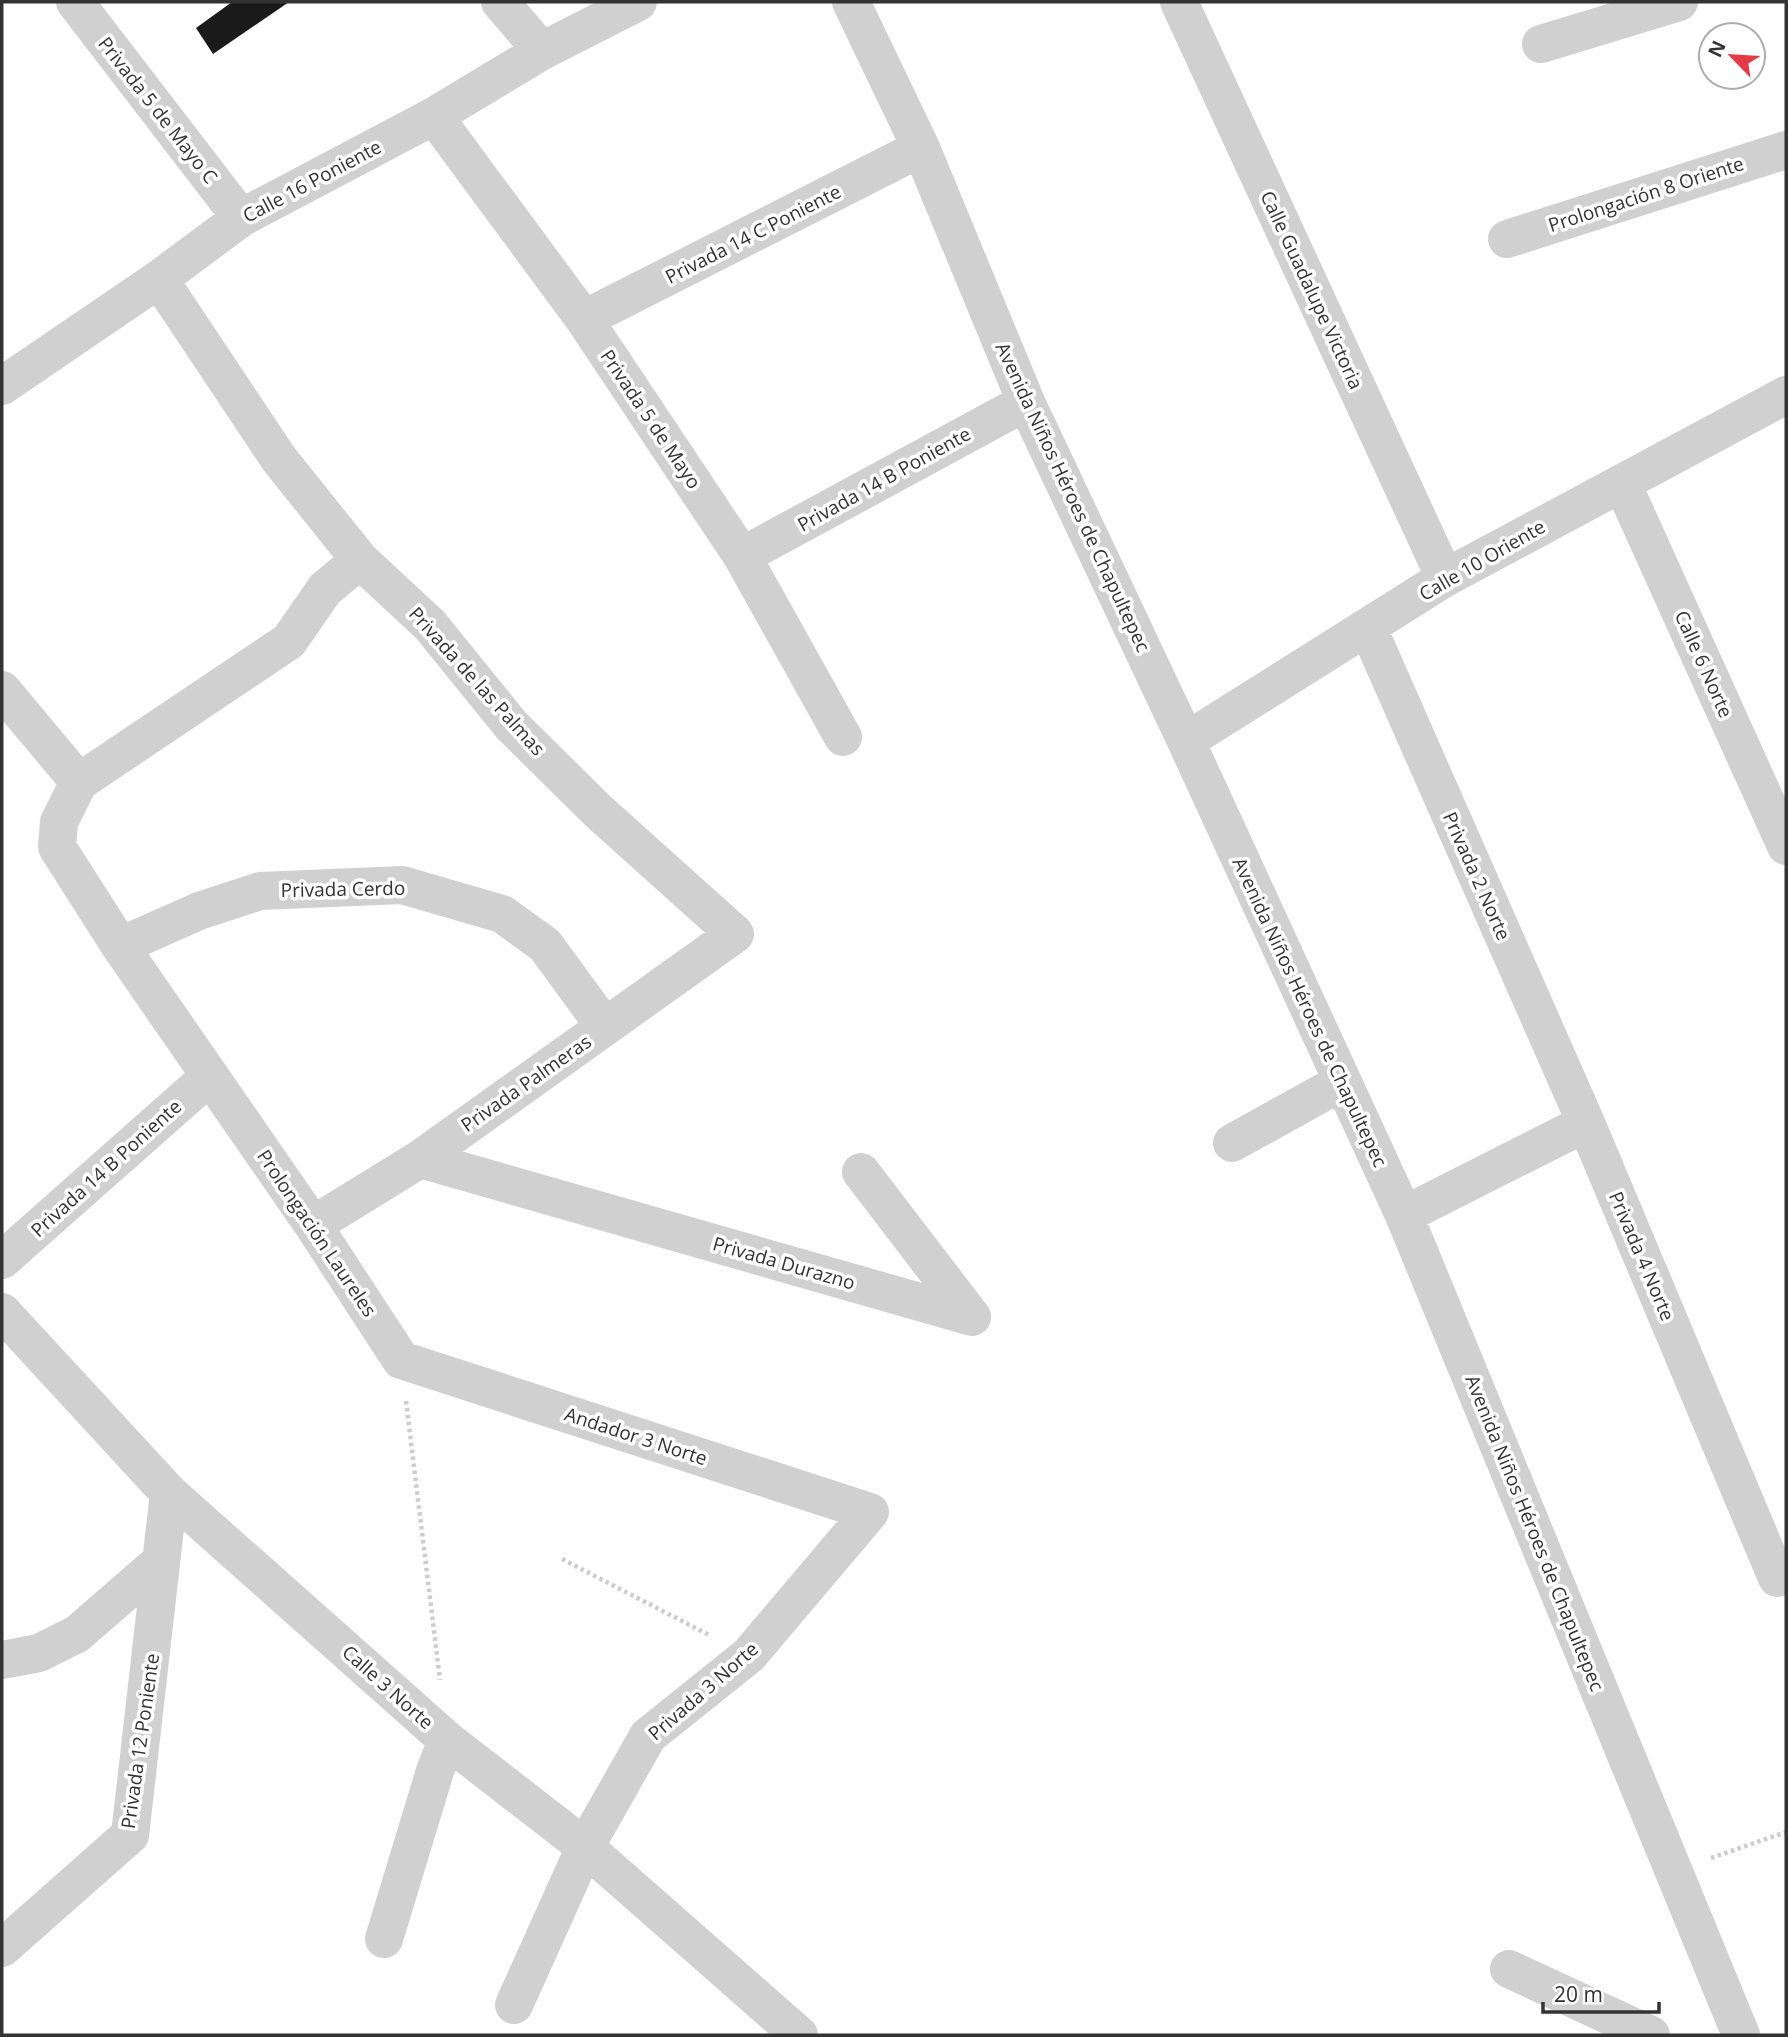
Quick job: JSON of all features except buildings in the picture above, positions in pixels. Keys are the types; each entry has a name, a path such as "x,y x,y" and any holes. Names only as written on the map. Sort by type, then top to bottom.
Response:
{"street":[{"name":"Privada 5 de Mayo C","path":"75,2 241,218"},
{"path":"500,2 542,51"},
{"name":"Calle 16 Poniente","path":"2,386 159,279 241,218 434,116 542,51 638,2"},
{"name":"Avenida Niños Héroes de Chapultepec","path":"851,2 921,148 1027,402 1404,1216 1741,2035"},
{"name":"Calle Guadalupe Victoria","path":"1179,2 1445,578"},
{"path":"1541,44 1679,2"},
{"name":"Privada 5 de Mayo","path":"434,116 584,319 742,556 843,737"},
{"name":"Privada 14 C Poniente","path":"584,319 921,148"},
{"name":"Prolongación 8 Oriente","path":"1507,239 1786,150"},
{"path":"2,691 79,782 289,640 325,589 360,560 279,459 159,279"},
{"name":"Calle 10 Oriente","path":"1186,741 1445,578 1786,395"},
{"name":"Privada 14 B Poniente","path":"742,556 1027,402"},
{"name":"Calle 6 Norte","path":"1622,483 1786,846"},
{"name":"Privada de las Palmas","path":"360,560 430,625 511,725 598,811 735,934"},
{"name":"Privada 2 Norte","path":"1368,628 1586,1123"},
{"name":"Prolongación Laureles","path":"79,782 59,822 57,847 120,946 313,1225 401,1360"},
{"name":"Privada Cerdo","path":"120,946 199,911 260,891 402,885 502,914 545,945 605,1027"},
{"name":"Privada Palmeras","path":"313,1225 420,1158 735,934"},
{"name":"Privada 14 B Poniente","path":"2,1260 210,1076"},
{"path":"1232,1143 1342,1082"},
{"path":"1404,1216 1586,1123"},
{"name":"Privada 4 Norte","path":"1586,1123 1782,1576"},
{"name":"Privada Durazno","path":"420,1158 972,1317 861,1172"},
{"name":"Calle 3 Norte","path":"2,1312 169,1493 447,1740 585,1847 799,2035"},
{"name":"Andador 3 Norte","path":"401,1360 870,1512"},
{"name":"Privada 12 Poniente","path":"2,1948 130,1835 169,1493"},
{"name":"Privada 3 Norte","path":"514,2005 585,1847 648,1736 749,1655 870,1512"},
{"path":"2,1660 39,1653 77,1634 160,1562"},
{"path":"384,1939 447,1740"},
{"path":"1509,1969 1651,2035"}],"path":[{"path":"401,1360 447,1740"},
{"path":"562,1559 749,1655"},
{"path":"1674,1870 1786,1832"}]}
